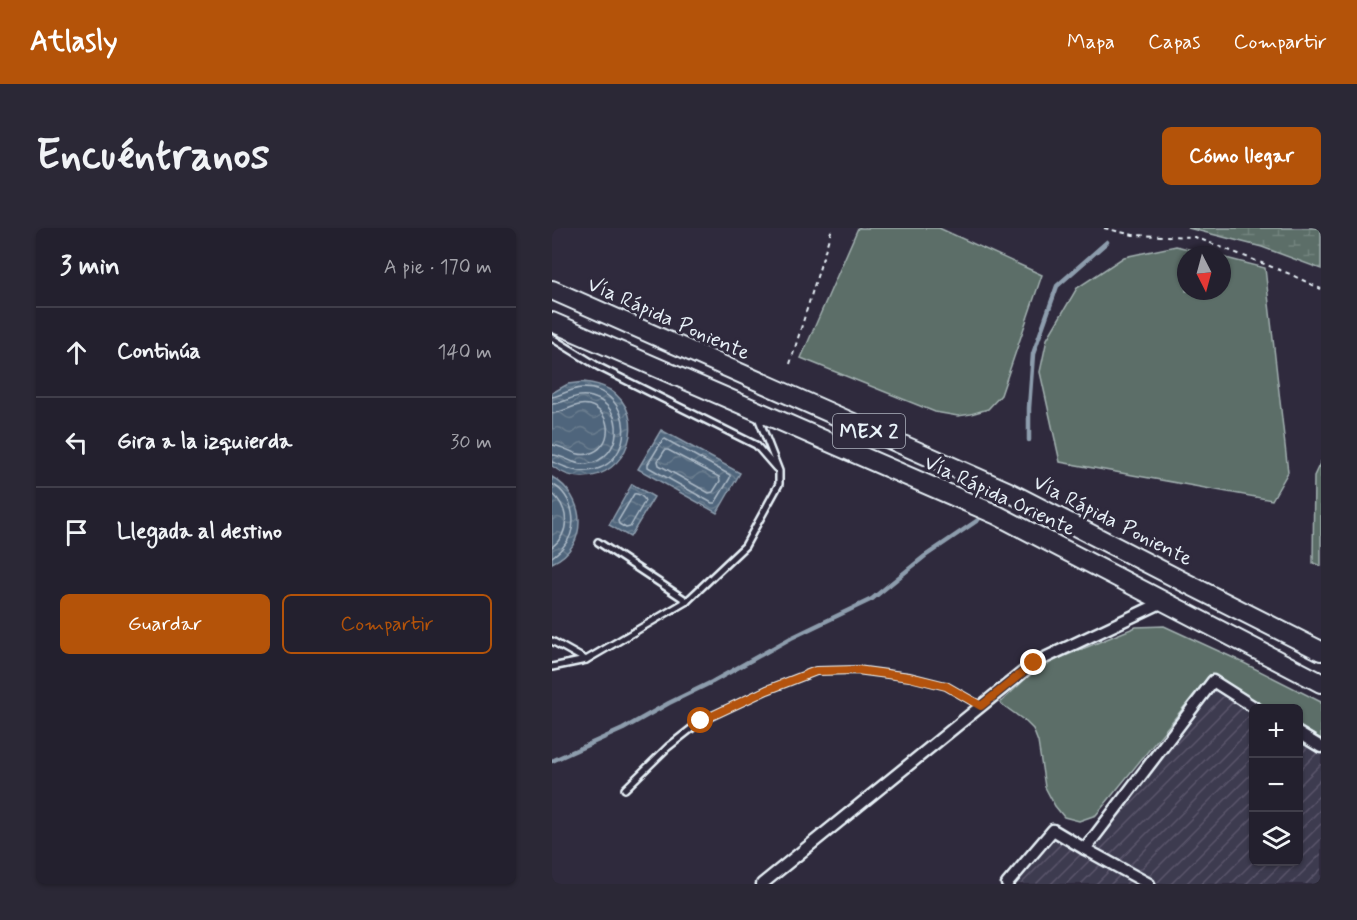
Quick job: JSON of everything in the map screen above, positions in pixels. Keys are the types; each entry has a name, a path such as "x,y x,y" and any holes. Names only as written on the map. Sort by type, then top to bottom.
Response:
{"highway":[{"name":"Vía Rápida Poniente","path":"552,290 1007,491 1321,651"},
{"name":"Vía Rápida Oriente","path":"552,322 997,515 1321,683"}],"street":[{"path":"762,884 1034,663 1163,602"},
{"path":"1085,849 1213,681 1250,704"},
{"path":"1303,736 1321,747"},
{"path":"1007,884 1053,830 1149,884"}],"lane":[{"path":"552,338 599,367 756,445 779,471"},
{"path":"552,667 586,660 687,602 745,546 779,484 779,471 756,410"},
{"path":"598,542 687,602"},
{"path":"552,641 586,660"},
{"path":"625,789 668,747 701,721 767,690 816,671 857,670 909,677 946,686 981,706"}],"path":[{"path":"790,364 832,228"},
{"path":"1104,228 1133,235 1195,237 1290,274 1321,289"}],"shaded area":[{"path":"1213,681 1249,706 1249,866 1303,866 1303,736 1321,747 1321,884 1007,884 1053,830 1085,849"}],"green space":[{"path":"858,228 939,228 1042,275 1001,395 988,409 958,416 935,412 801,358"},
{"path":"1188,228 1321,228 1321,269 1262,247"},
{"path":"1177,246 1177,300 1231,300 1231,259 1265,268 1288,472 1272,500 1060,462 1040,372 1047,339 1077,288 1124,257"},
{"path":"1321,461 1321,566 1313,563 1314,476"},
{"path":"1164,626 1321,702 1321,739 1303,728 1303,704 1261,704 1210,675 1096,815 1079,821 1064,817 1045,787 1038,742 1033,729 1000,703 1038,667 1136,627"}],"water":[{"path":"584,382 607,388 622,401 629,415 631,429 628,444 621,457 611,467 598,475 582,477 566,474 552,466 552,393 568,384"},
{"path":"661,430 740,473 717,513 638,469"},
{"path":"552,477 572,496 579,521 578,533 573,545 552,563"},
{"path":"632,484 654,497 630,537 609,525"}],"waterway":[{"path":"1029,440 1033,354 1057,286 1107,242"},
{"path":"552,761 623,729 791,638 872,599 925,556 978,520"}],"route":[{"path":"701,721 767,690 816,671 857,670 909,677 946,686 981,706 1034,663"}]}
